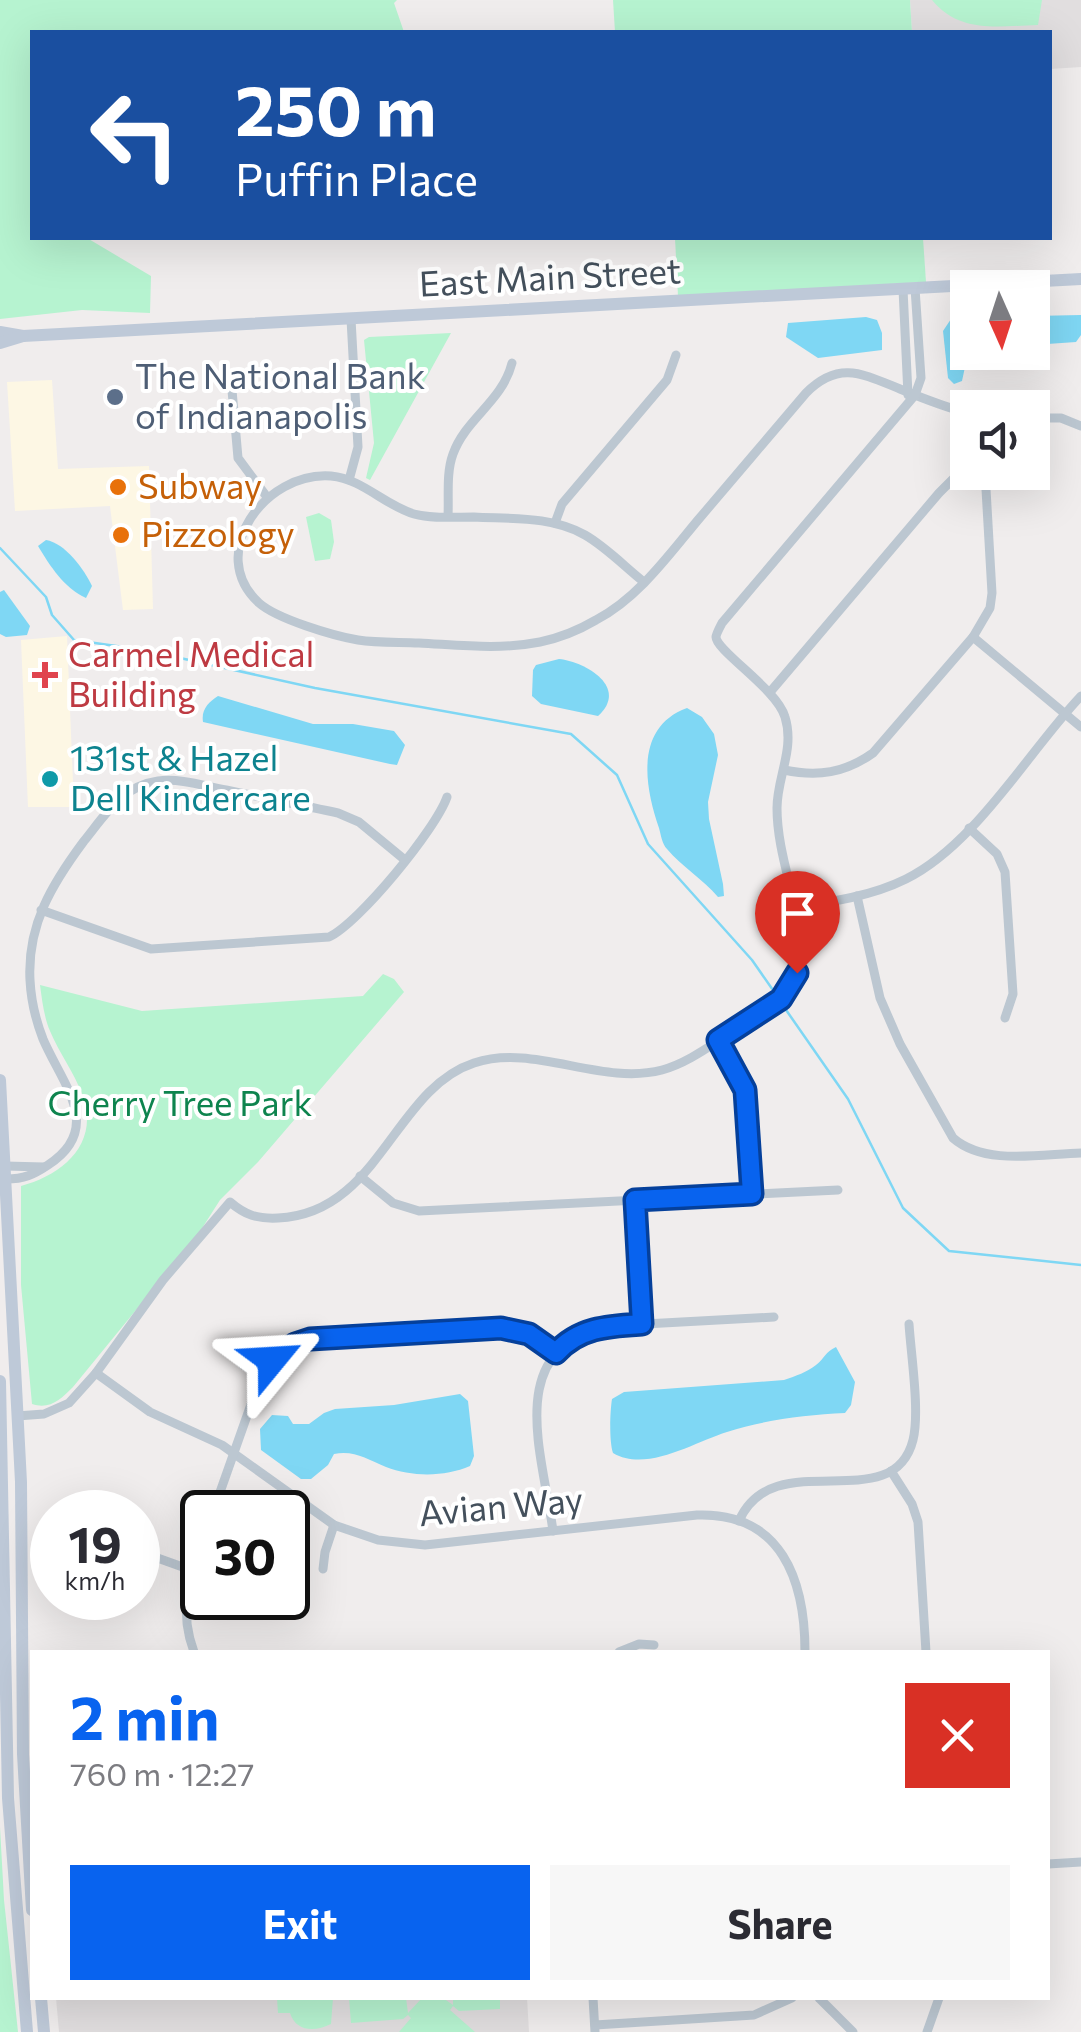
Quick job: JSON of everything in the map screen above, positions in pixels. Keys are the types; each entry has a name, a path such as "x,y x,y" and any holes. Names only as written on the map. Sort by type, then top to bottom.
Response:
{"main road":[{"name":"East Main Street","path":"0,332 23,336 1081,279"},
{"name":"East Main Street","path":"0,343 23,336"},
{"path":"0,1080 17,1416 30,1871"},
{"path":"0,1381 8,1798 27,2032"},
{"path":"41,2000 44,2032"}],"street":[{"path":"17,1416 57,1411 69,1403 96,1373 163,1280 230,1202 251,1217 300,1216 340,1197 437,1086 467,1065 486,1059 510,1059 627,1074 653,1072 686,1061 766,1012 792,985 800,953 777,811 787,724 771,691 716,639 722,623 911,396 921,378 909,289"},
{"path":"349,480 358,447 352,318"},
{"path":"555,523 562,504 667,380 676,356"},
{"path":"448,516 450,464 455,448 504,387 512,363"},
{"path":"644,582 594,540 555,523 408,512 349,480 323,476 294,480 267,497 248,522 241,543 242,573 251,594 269,610 356,640 490,646 538,642 599,619 620,605 644,582 816,382 834,374 858,373 950,408"},
{"path":"231,379 238,458 267,497"},
{"path":"1050,418 1081,426"},
{"path":"771,691 950,483"},
{"path":"784,770 830,773 873,754 984,624 992,593 986,490"},
{"path":"973,637 1081,727"},
{"path":"794,906 857,896 924,869 952,848 1081,696"},
{"path":"6,1173 36,1175 68,1148 77,1120 74,1100 42,1038 31,996 30,956 41,910 61,872 116,800 138,786 161,780 186,782 350,817 405,860"},
{"path":"41,910 151,949 316,940 347,926 438,820 447,798"},
{"path":"969,828 997,854 1005,872 1013,994 1004,1018"},
{"path":"857,896 872,974 894,1031 953,1138 967,1149 992,1155 1081,1153"},
{"path":"718,1040 745,1090 752,1194"},
{"path":"360,1176 393,1203 410,1210 838,1190"},
{"path":"635,1200 642,1324"},
{"path":"552,1531 535,1403 538,1384 556,1353 587,1330 774,1317"},
{"path":"738,1521 751,1500 772,1486 866,1479 891,1470 905,1457 914,1434 909,1324"},
{"path":"221,1490 261,1376 272,1360 295,1344 324,1337 501,1328 529,1334 556,1353"},
{"path":"228,1348 242,1365 261,1376"},
{"name":"Avian Way","path":"96,1373 150,1412 234,1453 334,1525 378,1540 413,1544 704,1514 738,1521 770,1539 789,1563 800,1591 805,1650"},
{"path":"891,1470 918,1522 926,1650"},
{"path":"323,1569 334,1525"},
{"path":"186,1620 193,1650"},
{"path":"623,1650 654,1644"},
{"path":"1050,1864 1081,1862"},
{"path":"593,2000 595,2028 754,2015 788,2000"},
{"path":"820,2000 853,2032"},
{"path":"928,2032 938,2000"}],"shaded area":[{"path":"910,0 1081,0 1081,67 1052,69 1052,30 912,30"},
{"path":"52,380 58,469 149,466 153,609 123,610 110,506 15,511 7,382"},
{"path":"67,636 74,807 28,807 21,640"},
{"path":"56,2000 527,2000 529,2032 59,2032"}],"green space":[{"path":"0,0 397,0 394,3 403,30 30,30 30,240 90,240 151,276 150,313 82,310 0,319"},
{"path":"613,0 910,0 912,30 615,30"},
{"path":"932,0 1042,0 1038,25 981,26 955,18"},
{"path":"675,240 923,240 926,282 678,296"},
{"path":"451,333 370,480 366,478 374,443 364,340"},
{"path":"319,513 331,520 334,542 330,559 315,561 306,517"},
{"name":"Cherry Tree Park","path":"383,974 394,979 404,992 258,1162 220,1200 199,1233 73,1387 50,1404 32,1404 21,1285 21,1186 51,1174 74,1154 82,1142 87,1112 75,1078 50,1031 40,985 142,1011 363,996"},
{"path":"0,1827 4,1900 18,2032 0,2032"},
{"path":"277,2000 333,2000 331,2024 319,2028 301,2027 290,2013 278,2013"},
{"path":"349,2000 406,2000 408,2013 420,2000 446,2000 453,2005 453,2000 500,2000 500,2009 459,2011 453,2006 450,2010 475,2032 399,2032 411,2018 408,2015 403,2019 351,2023"}],"water":[{"path":"1081,315 1081,335 1076,342 1050,344 1050,316"},
{"path":"866,317 877,320 882,350 818,358 786,337 788,323"},
{"path":"950,320 950,370 964,370 962,381 954,384 948,378 943,331"},
{"path":"46,540 67,551 84,572 92,586 86,598 64,582 47,561 38,546"},
{"path":"4,590 30,626 27,635 0,634 0,592"},
{"path":"559,659 592,671 607,686 606,706 598,716 541,704 532,696 536,665"},
{"path":"218,696 313,724 353,724 394,731 405,745 397,765 203,722 206,706"},
{"path":"687,708 702,717 714,734 718,755 708,802 709,819 724,896 718,897 665,847 650,794 651,743 670,717"},
{"path":"836,1347 855,1382 851,1405 845,1413 755,1424 655,1458 641,1460 613,1453 612,1399 624,1392 784,1380 813,1367"},
{"path":"460,1394 468,1401 474,1456 470,1466 460,1470 407,1473 341,1453 334,1454 328,1465 311,1479 301,1479 261,1450 260,1429 272,1415 288,1416 293,1424 309,1424 335,1409 394,1405"}],"waterway":[{"path":"0,548 46,597 52,615 74,640 144,650 315,688 571,734 617,775 648,844 752,960 775,993"},
{"path":"784,1007 848,1099 903,1208 949,1251 1081,1265"}],"place":[{"name":"The National Bank of Indianapolis","path":"115,397"},
{"name":"Subway","path":"118,487"},
{"name":"Pizzology","path":"121,535"},
{"name":"Carmel Medical Building","path":"45,675"},
{"name":"131st & Hazel Dell Kindercare","path":"50,779"}],"route":[{"path":"272,1360 295,1344 324,1337 501,1328 538,1338 556,1353 587,1330 642,1324 635,1200 752,1194 745,1090 718,1040 766,1012 781,999 797,973"}]}
